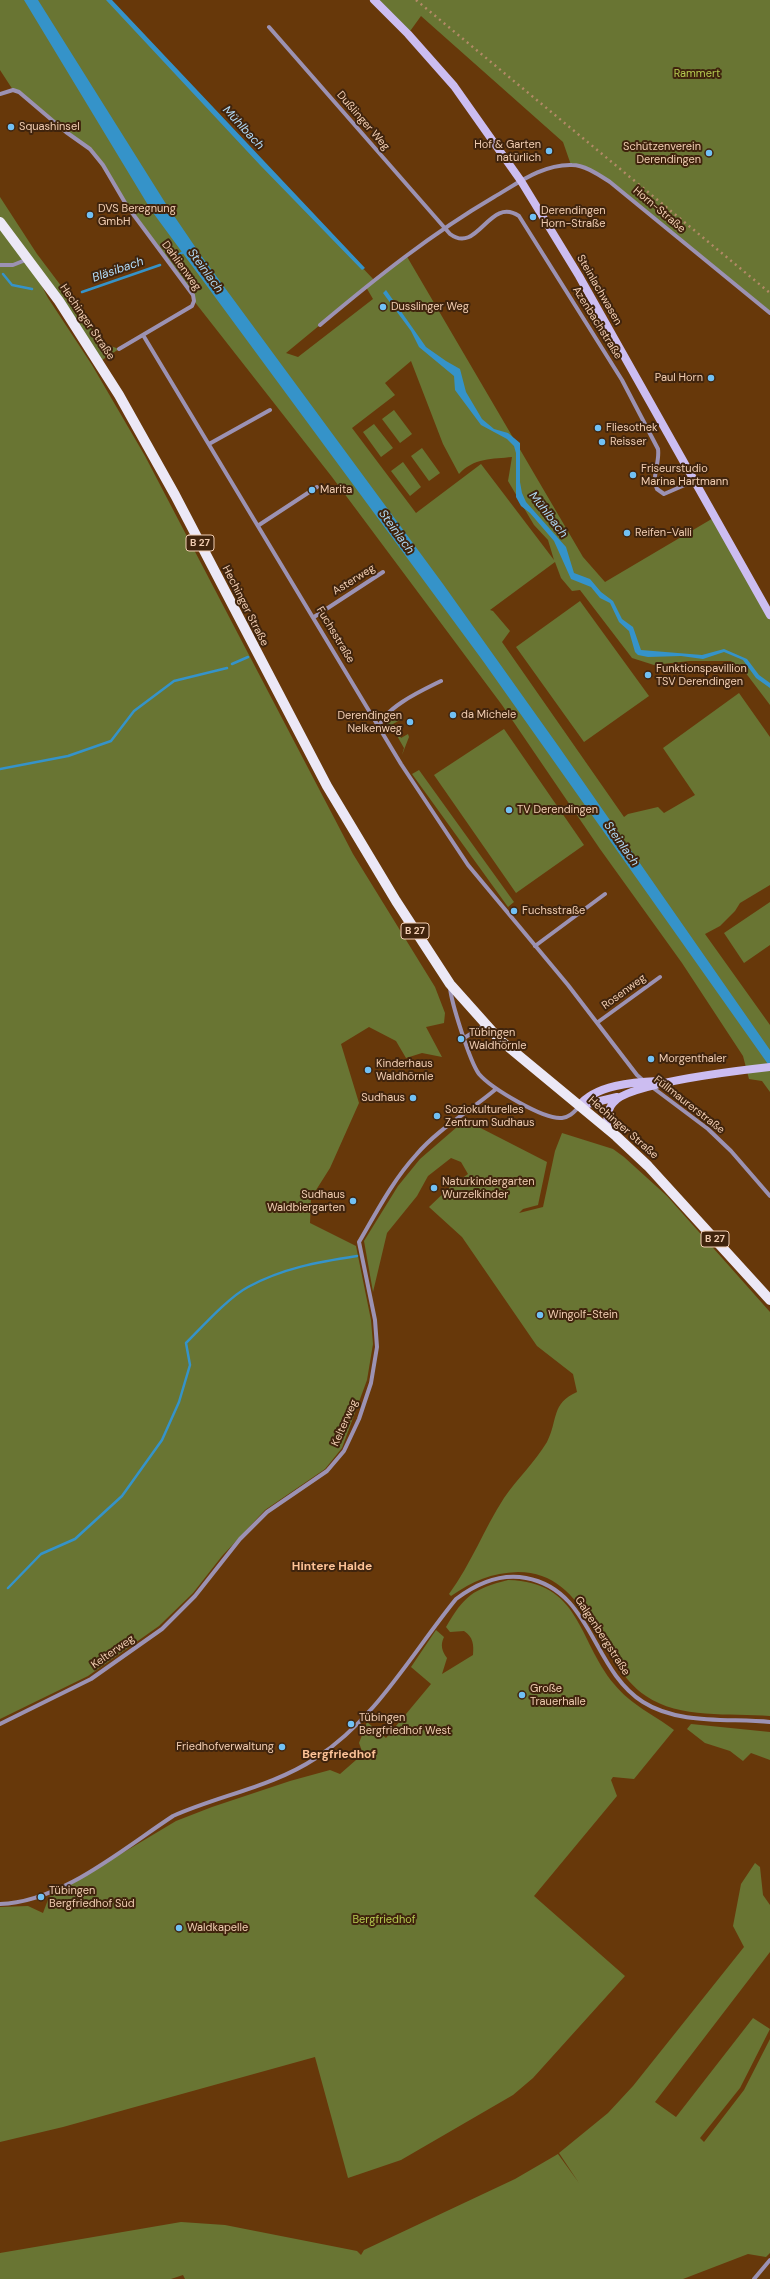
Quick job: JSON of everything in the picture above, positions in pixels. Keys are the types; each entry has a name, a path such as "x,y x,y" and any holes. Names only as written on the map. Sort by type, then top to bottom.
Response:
{"main road":[{"name":"Hechinger Straße","path":"0,222 59,301 123,402 175,495 327,786 384,882 450,984 485,1025 517,1056 607,1129 660,1178 770,1300"}],"street":[{"name":"Steinlachwasen","path":"374,0 412,38 454,86 521,181 575,270 770,615"},
{"name":"Dußlinger Weg","path":"269,26 445,228"},
{"name":"Dahlienweg","path":"0,94 13,90 19,92 57,126 90,149 103,165 142,229 193,295 194,301 192,306 119,349"},
{"name":"Horn-Straße","path":"521,181 546,169 559,166 582,166 610,182 770,313"},
{"path":"320,325 411,251 521,181"},
{"name":"Azenbachstraße","path":"445,228 454,237 466,239 475,234 496,214 505,211 513,212 519,216 622,380 658,449 659,459 655,485 660,493 664,494 694,480"},
{"path":"0,265 13,265 28,259"},
{"name":"Fuchsstraße","path":"144,335 379,727 468,864 598,1022 637,1075 649,1084"},
{"path":"210,444 270,410"},
{"path":"259,525 317,487"},
{"name":"Asterweg","path":"314,617 383,572"},
{"path":"379,727 383,718 396,707 441,681"},
{"path":"535,946 605,894"},
{"name":"Rosenweg","path":"598,1022 660,977"},
{"name":"Hechinger Straße","path":"450,984 451,1000 464,1038 479,1073 496,1089 522,1104 560,1118 571,1115 579,1106"},
{"path":"464,1038 485,1025"},
{"path":"579,1106 584,1100 603,1091 770,1067"},
{"path":"579,1106 623,1095 649,1084"},
{"name":"Füllmaurerstraße","path":"649,1084 708,1129 731,1151 770,1196"},
{"name":"Kelterweg","path":"0,1724 91,1679 162,1629 195,1596 240,1539 267,1512 327,1471 344,1451 359,1419 371,1383 377,1346 375,1320 359,1242 394,1185 416,1155 437,1135 496,1089"},
{"path":"607,1129 608,1115 613,1102 623,1095"},
{"name":"Galgenbergstraße","path":"0,1904 24,1901 55,1891 173,1816 192,1807 259,1786 315,1759 334,1746 363,1718 456,1599 474,1587 506,1576 520,1576 540,1581 556,1588 578,1613 618,1678 642,1701 661,1712 684,1717 770,1722"},
{"path":"754,2279 770,2260"}],"green space":[{"path":"0,0 110,0 374,280 406,255 583,557 605,582 715,517 770,615 770,705 745,672 731,661 689,661 654,665 632,658 580,590 572,591 561,578 555,562 490,610 493,611 510,631 502,642 624,817 628,814 658,807 664,813 695,795 663,748 739,693 770,737 770,885 740,903 735,911 720,926 705,934 770,1025 770,1092 762,1081 749,1079 743,1056 682,963 600,849 502,705 332,477 194,301 193,295 118,192 90,149 25,97 13,90 0,70","holes":["366,287 373,299 298,357 286,353","411,361 443,444 459,474 477,462 512,457 508,481 534,525 548,540 554,560 481,464 416,513 352,428 395,395 385,383"]},
{"name":"Rammert","path":"374,0 770,0 770,313 610,182 583,167 571,165 563,142 421,16 408,34"},
{"path":"0,197 37,254 105,344 119,349 99,362 30,263 48,298 92,365 145,456 353,854 435,987 445,1013 444,1023 426,1027 442,1057 422,1053 406,1058 396,1041 369,1027 341,1044 359,1103 330,1168 311,1198 310,1223 356,1246 371,1320 373,1344 367,1380 342,1448 325,1469 265,1510 222,1556 193,1593 159,1626 88,1676 0,1719 0,226 25,255 0,217"},
{"path":"394,410 412,434 400,443 382,419"},
{"path":"374,424 393,448 381,457 363,432"},
{"path":"422,448 440,473 429,481 411,456"},
{"path":"403,462 421,487 410,496 391,471"},
{"path":"580,601 649,696 584,742 516,647"},
{"path":"389,718 397,718 400,720 393,724 401,738 408,734 409,737 402,755 404,748 392,727 389,732 384,726"},
{"name":"TV Derendingen","path":"504,729 584,845 516,893 434,775"},
{"path":"419,770 514,902 508,907 412,774"},
{"path":"770,902 770,945 744,963 724,933"},
{"path":"465,1120 547,1162 538,1205 523,1209 519,1213 543,1207 555,1151 562,1133 613,1149 667,1196 770,1312 770,1716 689,1712 659,1703 646,1696 629,1681 615,1663 577,1603 561,1587 542,1576 518,1572 499,1574 475,1582 451,1596 449,1594 464,1571 504,1498 537,1457 547,1442 559,1407 569,1396 577,1392 573,1374 537,1346 462,1237 429,1207 450,1187 468,1174 461,1162 451,1158 428,1176 417,1196 387,1233 373,1292 364,1241 398,1186 420,1159"},
{"name":"Bergfriedhof","path":"508,1580 532,1583 550,1591 564,1602 574,1616 602,1667 614,1684 635,1704 674,1730 634,1779 613,1777 611,1780 617,1796 534,1896 625,1976 533,2078 513,2095 401,2160 348,2178 315,2057 63,2127 0,2142 0,1907 28,1906 43,1913 49,1897 176,1821 212,1807 290,1781 330,1770 340,1774 356,1760 362,1751 359,1743 367,1722 386,1738 431,1684 411,1667 436,1630 444,1637 442,1648 447,1658 442,1674 473,1655 472,1641 467,1633 464,1631 450,1632 446,1627 458,1608 471,1595 486,1587"},
{"path":"691,1724 770,1732 770,1760 751,1753 743,1761 730,1751 705,1743 687,1729"},
{"path":"755,1863 760,1867 763,1895 770,1905 770,1952 655,2102 676,2117 753,2018 770,2029 740,2088 700,2138 704,2142 744,2090 770,2039 770,2253 766,2257 748,2254 683,2279 185,2279 183,2275 171,2279 0,2279 0,2253 181,2222 225,2225 357,2251 361,2255 364,2250 515,2179 558,2154 579,2183 559,2153 608,2113 633,2086 744,1947 733,1926 741,1884"}],"water":[{"name":"Steinlach","path":"24,0 38,0 166,204 200,254 443,584 559,747 770,1050 770,1067 483,661 151,210"},
{"path":"106,0 112,0 365,268 362,270 260,165"},
{"path":"386,290 426,347 460,369 466,392 482,419 494,429 508,433 520,443 520,482 522,493 526,502 566,547 574,573 590,579 601,592 613,601 622,619 633,627 641,650 702,655 724,649 747,659 759,675 770,683 770,688 756,678 743,660 724,652 703,659 681,656 648,657 638,655 635,652 629,631 619,622 610,603 600,598 591,587 571,579 554,541 530,513 521,506 516,497 516,453 514,446 507,439 481,425 455,390 454,376 419,347 411,331 383,293"}],"waterway":[{"name":"Bläsibach","path":"173,258 185,251"},
{"name":"Bläsibach","path":"82,292 160,265"},
{"name":"Bläsibach","path":"3,274 12,285 32,289"},
{"path":"232,664 248,657"},
{"path":"0,769 68,756 111,741 134,711 174,681 227,668"},
{"path":"8,1588 41,1554 75,1539 122,1496 162,1440 179,1402 190,1365 186,1343 216,1313 241,1292 261,1280 288,1270 315,1263 357,1256"}],"railway":[{"path":"416,0 770,293"}],"place":[{"name":"Squashinsel","path":"11,127"},
{"name":"Hof & Garten natürlich","path":"549,151"},
{"name":"Schützenverein Derendingen","path":"709,153"},
{"name":"DVS Beregnung GmbH","path":"90,215"},
{"name":"Derendingen Horn-Straße","path":"533,217"},
{"name":"Dusslinger Weg","path":"383,307"},
{"name":"Paul Horn","path":"711,378"},
{"name":"Fliesothek","path":"598,428"},
{"name":"Reisser","path":"602,442"},
{"name":"Friseurstudio Marina Hartmann","path":"633,475"},
{"name":"Marita","path":"312,490"},
{"name":"Reifen-Valli","path":"627,533"},
{"name":"Funktionspavillion TSV Derendingen","path":"648,675"},
{"name":"da Michele","path":"453,715"},
{"name":"Derendingen Nelkenweg","path":"410,722"},
{"name":"TV Derendingen","path":"509,810"},
{"name":"Fuchsstraße","path":"514,911"},
{"name":"Tübingen Waldhörnle","path":"461,1039"},
{"name":"Morgenthaler","path":"651,1059"},
{"name":"Kinderhaus Waldhörnle","path":"368,1070"},
{"name":"Sudhaus","path":"413,1098"},
{"name":"Soziokulturelles Zentrum Sudhaus","path":"437,1116"},
{"name":"Naturkindergarten Wurzelkinder","path":"434,1188"},
{"name":"Sudhaus Waldbiergarten","path":"353,1201"},
{"name":"Wingolf-Stein","path":"540,1315"},
{"name":"Große Trauerhalle","path":"522,1695"},
{"name":"Tübingen Bergfriedhof West","path":"351,1724"},
{"name":"Friedhofverwaltung","path":"282,1747"},
{"name":"Tübingen Bergfriedhof Süd","path":"41,1897"},
{"name":"Waldkapelle","path":"179,1928"}],"district":[{"name":"Hintere Halde","path":"332,1567"},
{"name":"Bergfriedhof","path":"339,1755"}],"water label":[{"name":"Mühlbach","path":"243,128"},
{"name":"Mühlbach","path":"548,515"}]}
